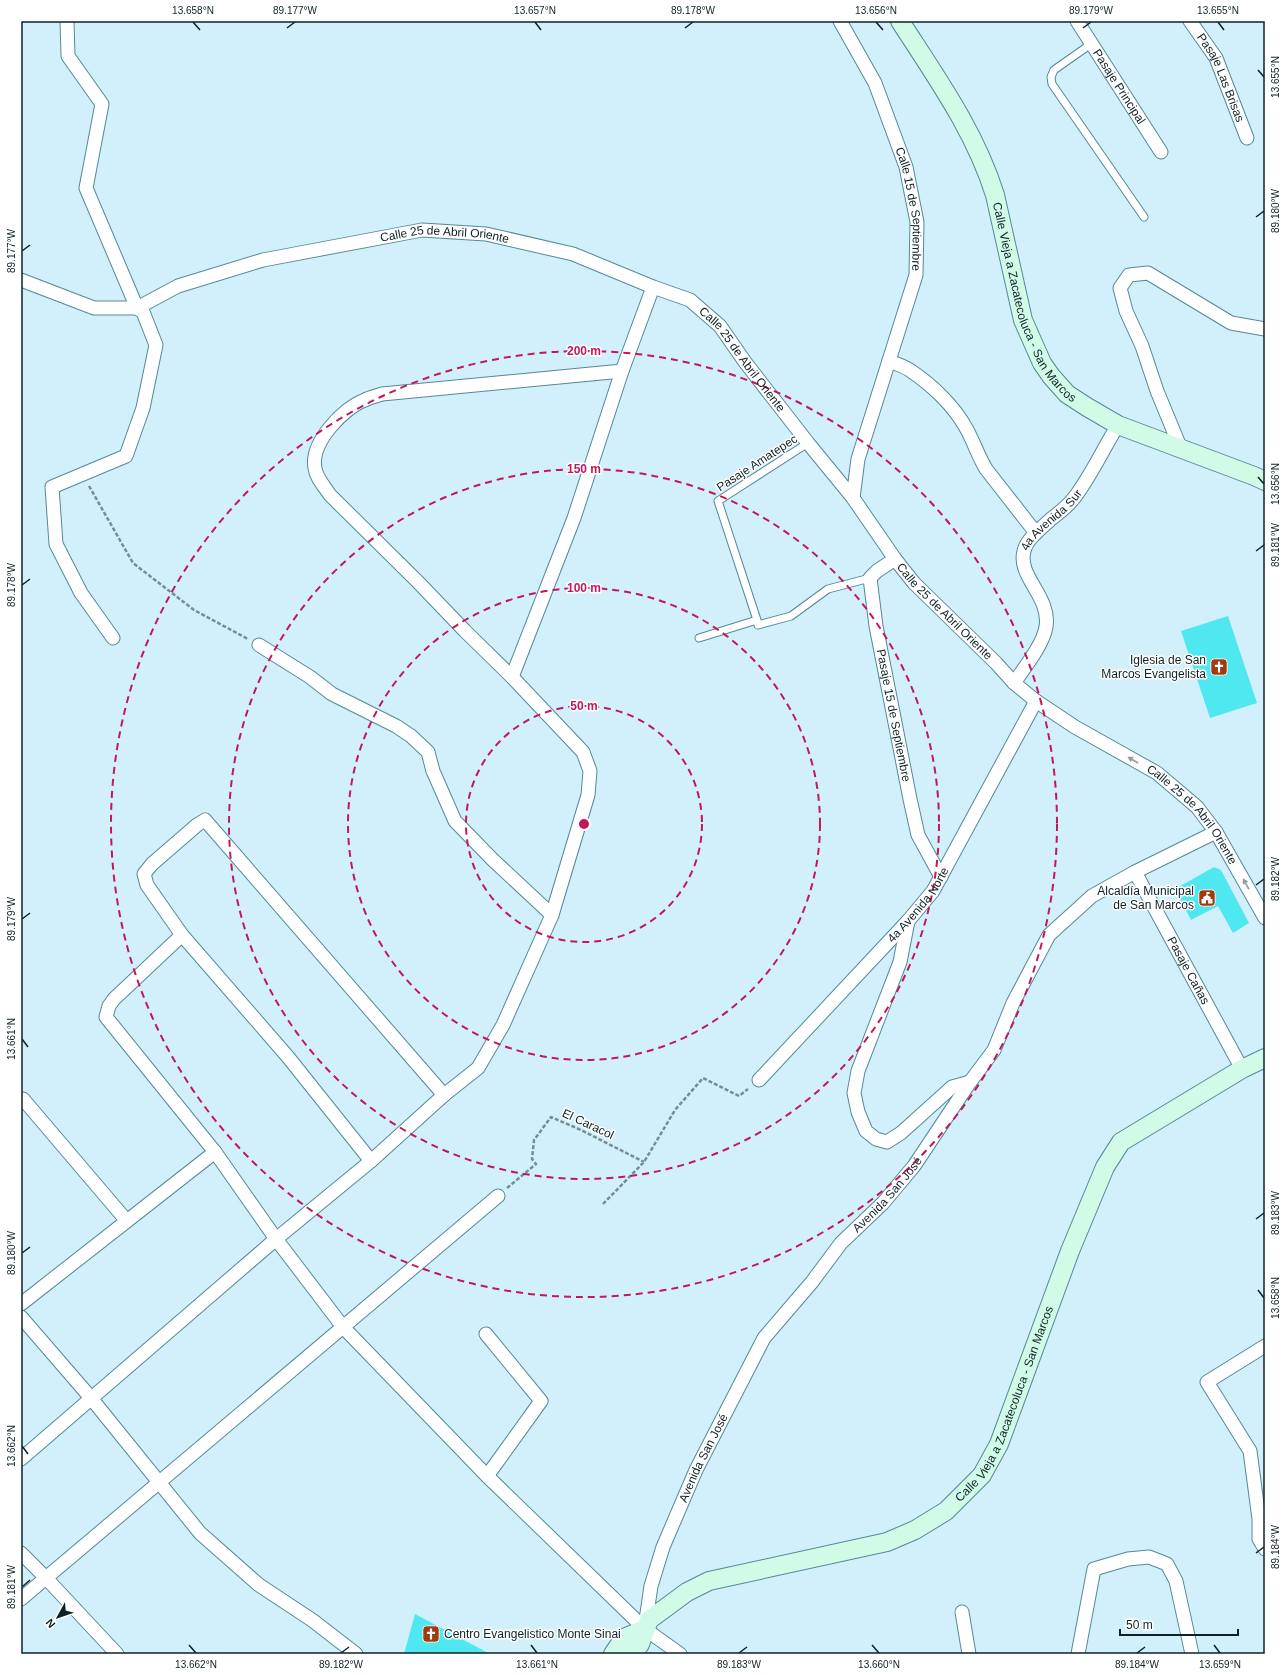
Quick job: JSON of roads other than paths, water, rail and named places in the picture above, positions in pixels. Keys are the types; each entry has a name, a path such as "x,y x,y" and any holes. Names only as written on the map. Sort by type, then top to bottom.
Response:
{"main road":[{"name":"Calle Vieja a Zacatecoluca - San Marcos","path":"900,21 956,107 975,143 990,179 1023,320 1042,363 1051,376 1067,394 1086,407 1118,425 1265,481"},
{"name":"Calle Vieja a Zacatecoluca - San Marcos","path":"633,1654 640,1644 649,1620 687,1592 709,1581 887,1542 915,1530 946,1510 982,1475 999,1444 1073,1244 1105,1167 1121,1142 1242,1069 1265,1058"},
{"name":"Calle Vieja a Zacatecoluca - San Marcos","path":"613,1654 624,1638 645,1629"}],"street":[{"path":"67,21 68,56 102,104 86,188 137,308 143,312 156,345 143,408 126,456 52,486 56,544 81,593 113,638"},
{"name":"Calle 15 de Septiembre","path":"840,21 875,83 906,167 917,222 916,275 858,459 853,498"},
{"name":"Pasaje Principal","path":"1077,21 1161,152"},
{"name":"Pasaje Las Brisas","path":"1190,21 1216,58 1247,138"},
{"name":"Calle 25 de Abril Oriente","path":"21,280 94,308 137,308 178,286 263,260 422,230 486,234 573,254 653,287 690,300 720,326 745,362 853,498 895,559 914,583 996,663 1014,683 1036,701 1075,727 1157,773 1198,807 1216,832 1265,918"},
{"path":"1181,449 1156,391 1142,346 1126,311 1120,288 1129,275 1148,273 1231,323 1265,330"},
{"path":"512,677 574,518 622,371 653,287"},
{"path":"889,361 910,370 950,405 966,427 980,460 986,470 1036,533"},
{"path":"21,1459 276,1239 371,1162 444,1095 478,1068 502,1025 552,915 588,795 590,771 583,752 512,677 330,495 322,484 315,469 315,454 321,440 344,413 364,400 382,394 622,371"},
{"name":"4a Avenida Sur","path":"1014,683 1039,645 1046,629 1047,614 1042,600 1024,569 1022,559 1024,549 1036,533 1073,500 1118,425"},
{"path":"870,578 877,571 895,559"},
{"name":"Pasaje 15 de Septiembre","path":"870,578 878,634 918,835 941,877"},
{"path":"259,645 310,676 332,694 396,726 411,736 428,752 433,771 455,821 493,860 552,915"},
{"name":"4a Avenida Norte","path":"759,1080 908,921 933,891 1036,701"},
{"path":"371,1162 288,1057 182,935 146,885 144,874 152,864 197,825 205,820 444,1095"},
{"name":"Avenida San José","path":"645,1629 651,1586 662,1547 696,1470 764,1338 812,1282 841,1243 883,1203 914,1166 970,1082 994,1050 1013,1003 1049,935 1092,896 1135,872 1216,832"},
{"name":"Pasaje Cañas","path":"1135,872 1242,1069"},
{"path":"908,921 900,962 858,1071 854,1093 858,1112 866,1131 876,1139 887,1142 901,1133 952,1087 970,1082"},
{"path":"182,935 114,999 109,1006 106,1017 215,1152 276,1239 343,1327 487,1476 645,1629 680,1654"},
{"path":"23,1099 126,1220"},
{"path":"21,1304 126,1220 215,1152"},
{"path":"21,1599 498,1196"},
{"path":"21,1317 91,1398 200,1533 259,1585 312,1620 356,1654"},
{"path":"486,1334 541,1400 487,1476"},
{"path":"1265,1346 1207,1382 1250,1451 1259,1519 1259,1539 1265,1549"},
{"path":"21,1554 46,1578 117,1654"},
{"path":"1078,1654 1094,1569 1128,1559 1149,1557 1167,1564 1176,1581 1192,1654"},
{"path":"962,1612 969,1654"}],"lane":[{"path":"1091,44 1054,70 1051,77 1052,84 1144,217"},
{"name":"Pasaje Amatepec","path":"757,620 718,501 808,443"},
{"path":"698,638 757,620 758,625 791,616 828,589 870,578"}],"place":[{"name":"Iglesia de San Marcos Evangelista","path":"1219,667"},
{"name":"Alcaldía Municipal de San Marcos","path":"1207,898"},
{"name":"Centro Evangelistico Monte Sinai","path":"431,1634"}]}
